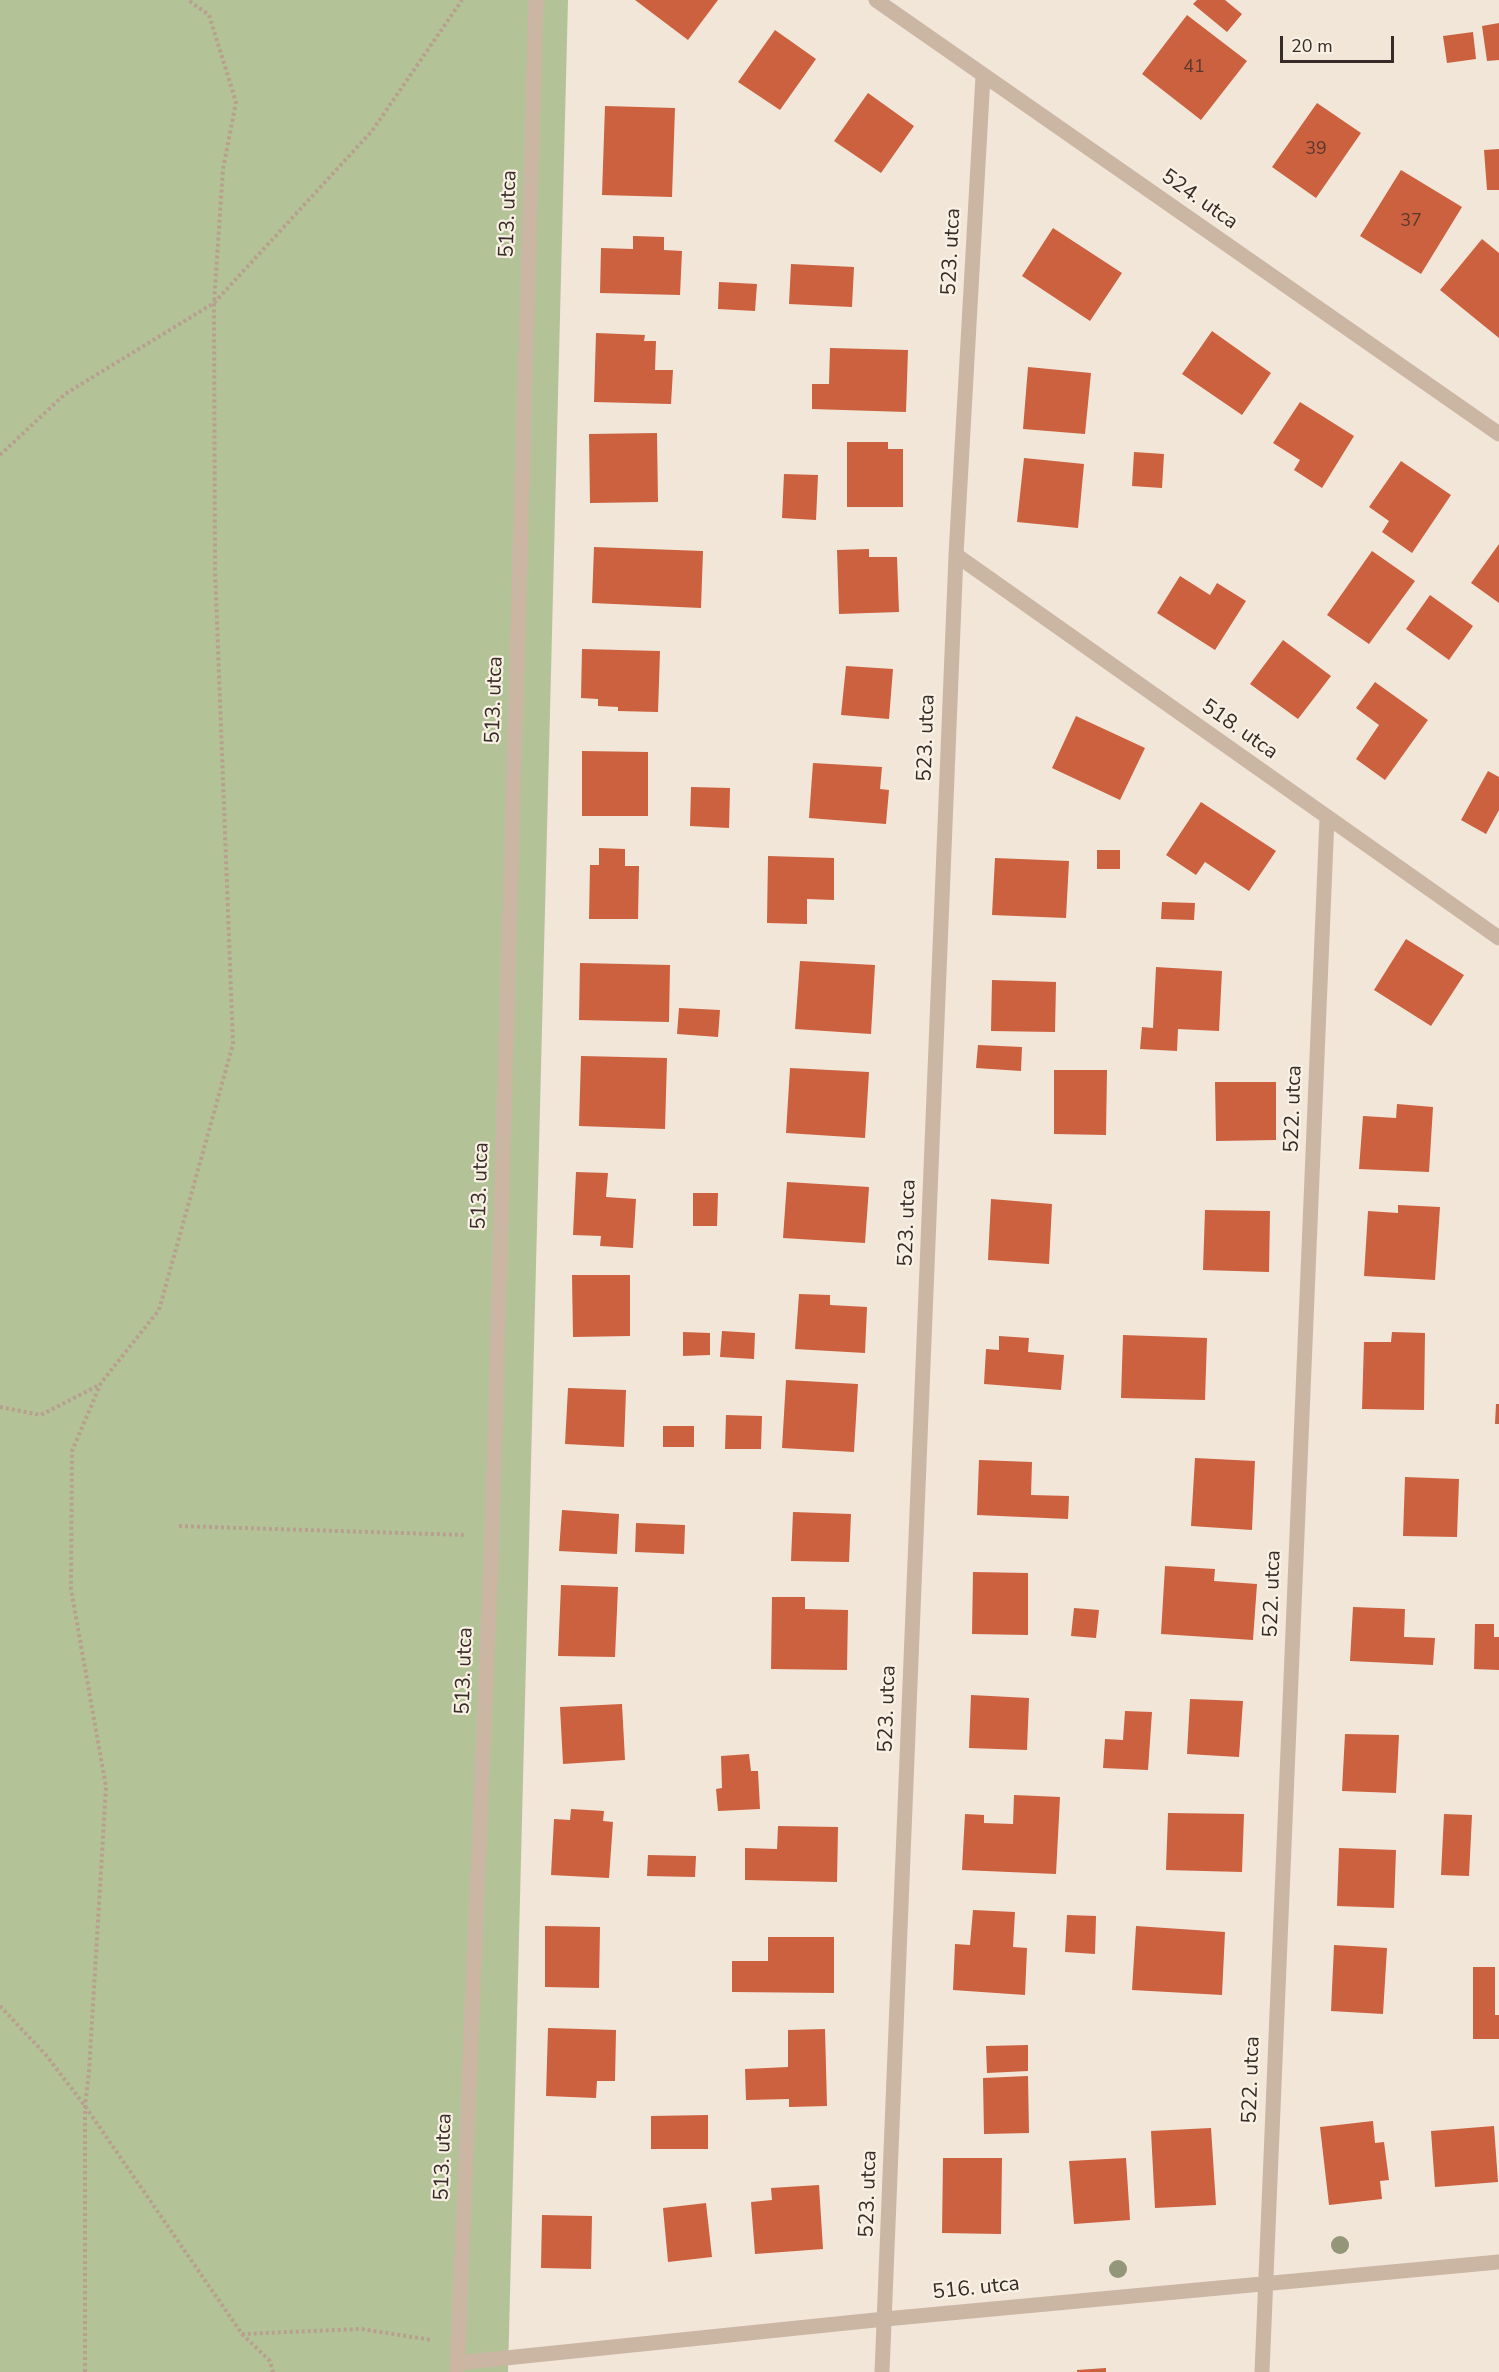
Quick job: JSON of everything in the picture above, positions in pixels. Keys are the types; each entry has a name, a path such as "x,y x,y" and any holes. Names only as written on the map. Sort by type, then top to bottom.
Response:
{"street":[{"name":"513. utca","path":"457,2368 492,1536 536,0"},
{"name":"524. utca","path":"876,0 1499,434"},
{"name":"523. utca","path":"882,2372 956,555 983,76"},
{"name":"518. utca","path":"956,555 1499,938"},
{"name":"522. utca","path":"1262,2372 1327,818"},
{"name":"516. utca","path":"457,2368 885,2319 1499,2262"}],"path":[{"path":"85,2372 85,2106 106,1787 71,1589 72,1451 101,1383 159,1310 233,1044 215,569 214,303 223,170 236,102 208,15 188,0"},
{"path":"0,455 65,394 214,303 372,131 462,0"},
{"path":"0,1407 41,1415 101,1383"},
{"path":"179,1526 492,1536"},
{"path":"0,2006 46,2055 85,2106 242,2334 270,2361 273,2372"},
{"path":"242,2334 361,2329 457,2344"}],"green space":[{"path":"0,0 568,0 508,2372 0,2372"}],"building":[{"path":"635,0 718,0 688,40"},
{"path":"1197,0 1225,0 1242,14 1227,32 1193,4"},
{"path":"1187,15 1247,61 1201,120 1142,74"},
{"path":"1499,23 1499,60 1487,61 1482,26"},
{"path":"775,30 816,59 780,110 738,82"},
{"path":"1473,32 1476,59 1447,63 1443,36"},
{"path":"868,93 914,126 881,173 834,141"},
{"path":"1317,103 1361,133 1316,198 1272,167"},
{"path":"605,106 675,108 672,197 602,195"},
{"path":"1499,149 1499,190 1487,190 1484,150"},
{"path":"1401,170 1462,207 1421,274 1360,236"},
{"path":"1053,228 1122,273 1090,321 1022,276"},
{"path":"633,236 664,237 664,250 682,251 680,295 600,293 601,248 633,249"},
{"path":"1482,239 1499,253 1499,338 1440,290"},
{"path":"791,264 854,267 852,307 789,304"},
{"path":"719,282 757,284 755,311 718,309"},
{"path":"1212,331 1271,373 1242,415 1182,374"},
{"path":"596,333 645,335 644,341 656,341 655,370 673,370 671,404 594,402"},
{"path":"830,348 908,350 906,412 812,409 812,384 829,384"},
{"path":"1028,367 1091,373 1085,434 1023,429"},
{"path":"1300,402 1354,436 1322,488 1294,470 1300,460 1273,443"},
{"path":"657,433 658,502 590,503 589,434"},
{"path":"847,442 888,442 888,449 903,449 903,507 847,507"},
{"path":"1134,452 1164,454 1162,488 1132,486"},
{"path":"1024,458 1084,464 1078,528 1017,522"},
{"path":"1401,461 1451,495 1412,553 1382,532 1389,521 1369,507"},
{"path":"784,474 818,475 816,520 782,518"},
{"path":"1499,544 1499,603 1471,583"},
{"path":"594,547 703,551 701,608 592,603"},
{"path":"869,549 869,557 897,557 899,612 839,614 837,550"},
{"path":"1372,551 1415,581 1369,644 1327,615"},
{"path":"1180,576 1210,595 1217,583 1246,601 1215,650 1157,613"},
{"path":"1430,595 1473,626 1449,660 1406,629"},
{"path":"1283,640 1331,676 1298,719 1250,684"},
{"path":"582,649 660,651 658,712 618,711 618,707 598,706 598,699 581,698"},
{"path":"846,666 893,669 889,719 841,715"},
{"path":"1375,682 1428,720 1385,780 1356,759 1379,725 1356,708"},
{"path":"1076,716 1145,748 1120,800 1052,768"},
{"path":"582,751 648,752 648,816 582,816"},
{"path":"813,763 882,767 880,789 889,790 886,824 809,818"},
{"path":"1488,771 1499,777 1499,810 1486,834 1461,820"},
{"path":"691,787 730,788 729,828 690,826"},
{"path":"1201,802 1276,851 1249,891 1205,862 1196,875 1166,855"},
{"path":"599,848 625,849 625,866 639,866 638,919 589,919 590,865 599,865"},
{"path":"1097,850 1120,850 1120,869 1097,869"},
{"path":"768,856 834,858 834,900 807,899 807,924 767,923"},
{"path":"995,858 1069,861 1066,918 992,915"},
{"path":"1162,902 1195,903 1194,920 1161,919"},
{"path":"1406,939 1464,975 1431,1026 1374,990"},
{"path":"800,961 875,965 871,1034 795,1029"},
{"path":"580,963 670,965 669,1022 579,1020"},
{"path":"1156,967 1222,971 1219,1031 1178,1029 1177,1051 1140,1049 1142,1027 1153,1028"},
{"path":"992,980 1056,982 1055,1032 991,1031"},
{"path":"679,1008 720,1010 718,1037 677,1034"},
{"path":"978,1045 1022,1047 1021,1071 976,1068"},
{"path":"581,1056 667,1058 665,1129 579,1126"},
{"path":"790,1068 869,1072 865,1138 786,1133"},
{"path":"1054,1070 1107,1070 1106,1135 1054,1134"},
{"path":"1215,1082 1276,1082 1276,1140 1216,1141"},
{"path":"1397,1104 1433,1107 1429,1172 1359,1169 1363,1116 1396,1118"},
{"path":"576,1172 608,1173 606,1197 636,1199 633,1248 600,1246 601,1236 573,1235"},
{"path":"787,1182 869,1187 865,1243 783,1238"},
{"path":"693,1193 718,1193 717,1226 693,1226"},
{"path":"991,1199 1052,1204 1049,1264 988,1260"},
{"path":"1398,1205 1440,1207 1435,1280 1364,1276 1368,1211 1398,1213"},
{"path":"1205,1210 1270,1211 1269,1272 1203,1270"},
{"path":"572,1275 630,1275 630,1336 573,1337"},
{"path":"799,1294 830,1295 830,1305 867,1307 865,1353 795,1349"},
{"path":"722,1331 755,1333 754,1359 720,1357"},
{"path":"683,1332 710,1333 710,1355 683,1356"},
{"path":"1392,1332 1425,1333 1424,1410 1362,1409 1364,1342 1391,1342"},
{"path":"1123,1335 1207,1338 1205,1400 1121,1398"},
{"path":"999,1336 1029,1338 1028,1352 1064,1355 1061,1390 984,1384 986,1349 999,1350"},
{"path":"786,1380 858,1384 854,1452 782,1448"},
{"path":"568,1388 626,1390 624,1447 565,1444"},
{"path":"1496,1404 1499,1404 1499,1424 1495,1424"},
{"path":"726,1415 762,1416 761,1449 725,1449"},
{"path":"663,1426 694,1426 694,1447 663,1447"},
{"path":"1195,1458 1255,1461 1252,1530 1191,1526"},
{"path":"979,1460 1032,1462 1031,1495 1069,1496 1068,1519 977,1515"},
{"path":"1405,1477 1459,1479 1457,1537 1403,1536"},
{"path":"562,1510 619,1514 617,1554 559,1551"},
{"path":"793,1512 851,1514 849,1562 791,1561"},
{"path":"636,1523 685,1525 684,1554 635,1552"},
{"path":"1165,1566 1215,1569 1214,1581 1257,1584 1253,1640 1161,1634"},
{"path":"973,1572 1028,1573 1028,1635 972,1634"},
{"path":"561,1585 618,1587 615,1657 558,1656"},
{"path":"772,1597 805,1597 805,1609 848,1610 847,1670 771,1669"},
{"path":"1353,1607 1405,1609 1404,1637 1435,1638 1433,1665 1350,1661"},
{"path":"1074,1608 1099,1610 1096,1638 1071,1636"},
{"path":"1475,1624 1494,1624 1494,1637 1499,1637 1499,1670 1474,1669"},
{"path":"971,1695 1029,1698 1027,1750 969,1748"},
{"path":"1190,1699 1243,1701 1239,1757 1187,1754"},
{"path":"622,1704 625,1760 563,1764 560,1707"},
{"path":"1125,1711 1152,1712 1148,1770 1103,1768 1105,1739 1123,1740"},
{"path":"1345,1734 1399,1735 1396,1793 1342,1791"},
{"path":"749,1754 751,1771 758,1771 760,1809 718,1811 716,1789 722,1788 721,1756"},
{"path":"1014,1795 1060,1797 1056,1874 962,1870 965,1814 984,1815 984,1823 1013,1824"},
{"path":"571,1809 604,1811 603,1821 613,1822 609,1878 551,1875 554,1819 570,1820"},
{"path":"1168,1813 1244,1814 1242,1872 1166,1870"},
{"path":"1444,1814 1472,1815 1469,1876 1441,1875"},
{"path":"778,1826 838,1827 837,1882 745,1880 745,1848 777,1849"},
{"path":"1339,1848 1396,1850 1394,1908 1337,1906"},
{"path":"648,1855 696,1856 695,1877 647,1876"},
{"path":"973,1910 1015,1912 1013,1947 1027,1948 1025,1995 953,1990 955,1944 970,1945"},
{"path":"1067,1915 1096,1916 1095,1954 1065,1952"},
{"path":"545,1926 600,1927 599,1988 545,1987"},
{"path":"1136,1926 1225,1932 1222,1995 1132,1990"},
{"path":"768,1937 834,1937 834,1993 732,1992 732,1961 768,1961"},
{"path":"1334,1945 1387,1948 1383,2014 1331,2011"},
{"path":"1473,1967 1495,1967 1495,2015 1499,2015 1499,2039 1473,2039"},
{"path":"548,2028 616,2030 615,2081 597,2081 596,2098 546,2096"},
{"path":"825,2029 827,2106 789,2107 789,2099 746,2100 745,2069 788,2067 788,2030"},
{"path":"1028,2045 1028,2071 987,2073 986,2046"},
{"path":"1028,2076 1029,2133 984,2134 983,2078"},
{"path":"708,2115 708,2149 651,2149 651,2116"},
{"path":"1373,2121 1375,2143 1384,2142 1389,2180 1380,2181 1382,2199 1329,2205 1320,2127"},
{"path":"1494,2126 1498,2182 1435,2187 1431,2131"},
{"path":"1211,2128 1216,2205 1155,2208 1151,2131"},
{"path":"943,2158 1002,2158 1001,2234 942,2233"},
{"path":"1126,2158 1130,2220 1074,2224 1069,2161"},
{"path":"819,2185 823,2249 755,2254 751,2202 772,2200 771,2188"},
{"path":"706,2203 712,2257 668,2262 663,2208"},
{"path":"542,2215 592,2216 591,2269 541,2268"},
{"path":"1106,2368 1106,2372 1077,2372 1077,2370"}]}
